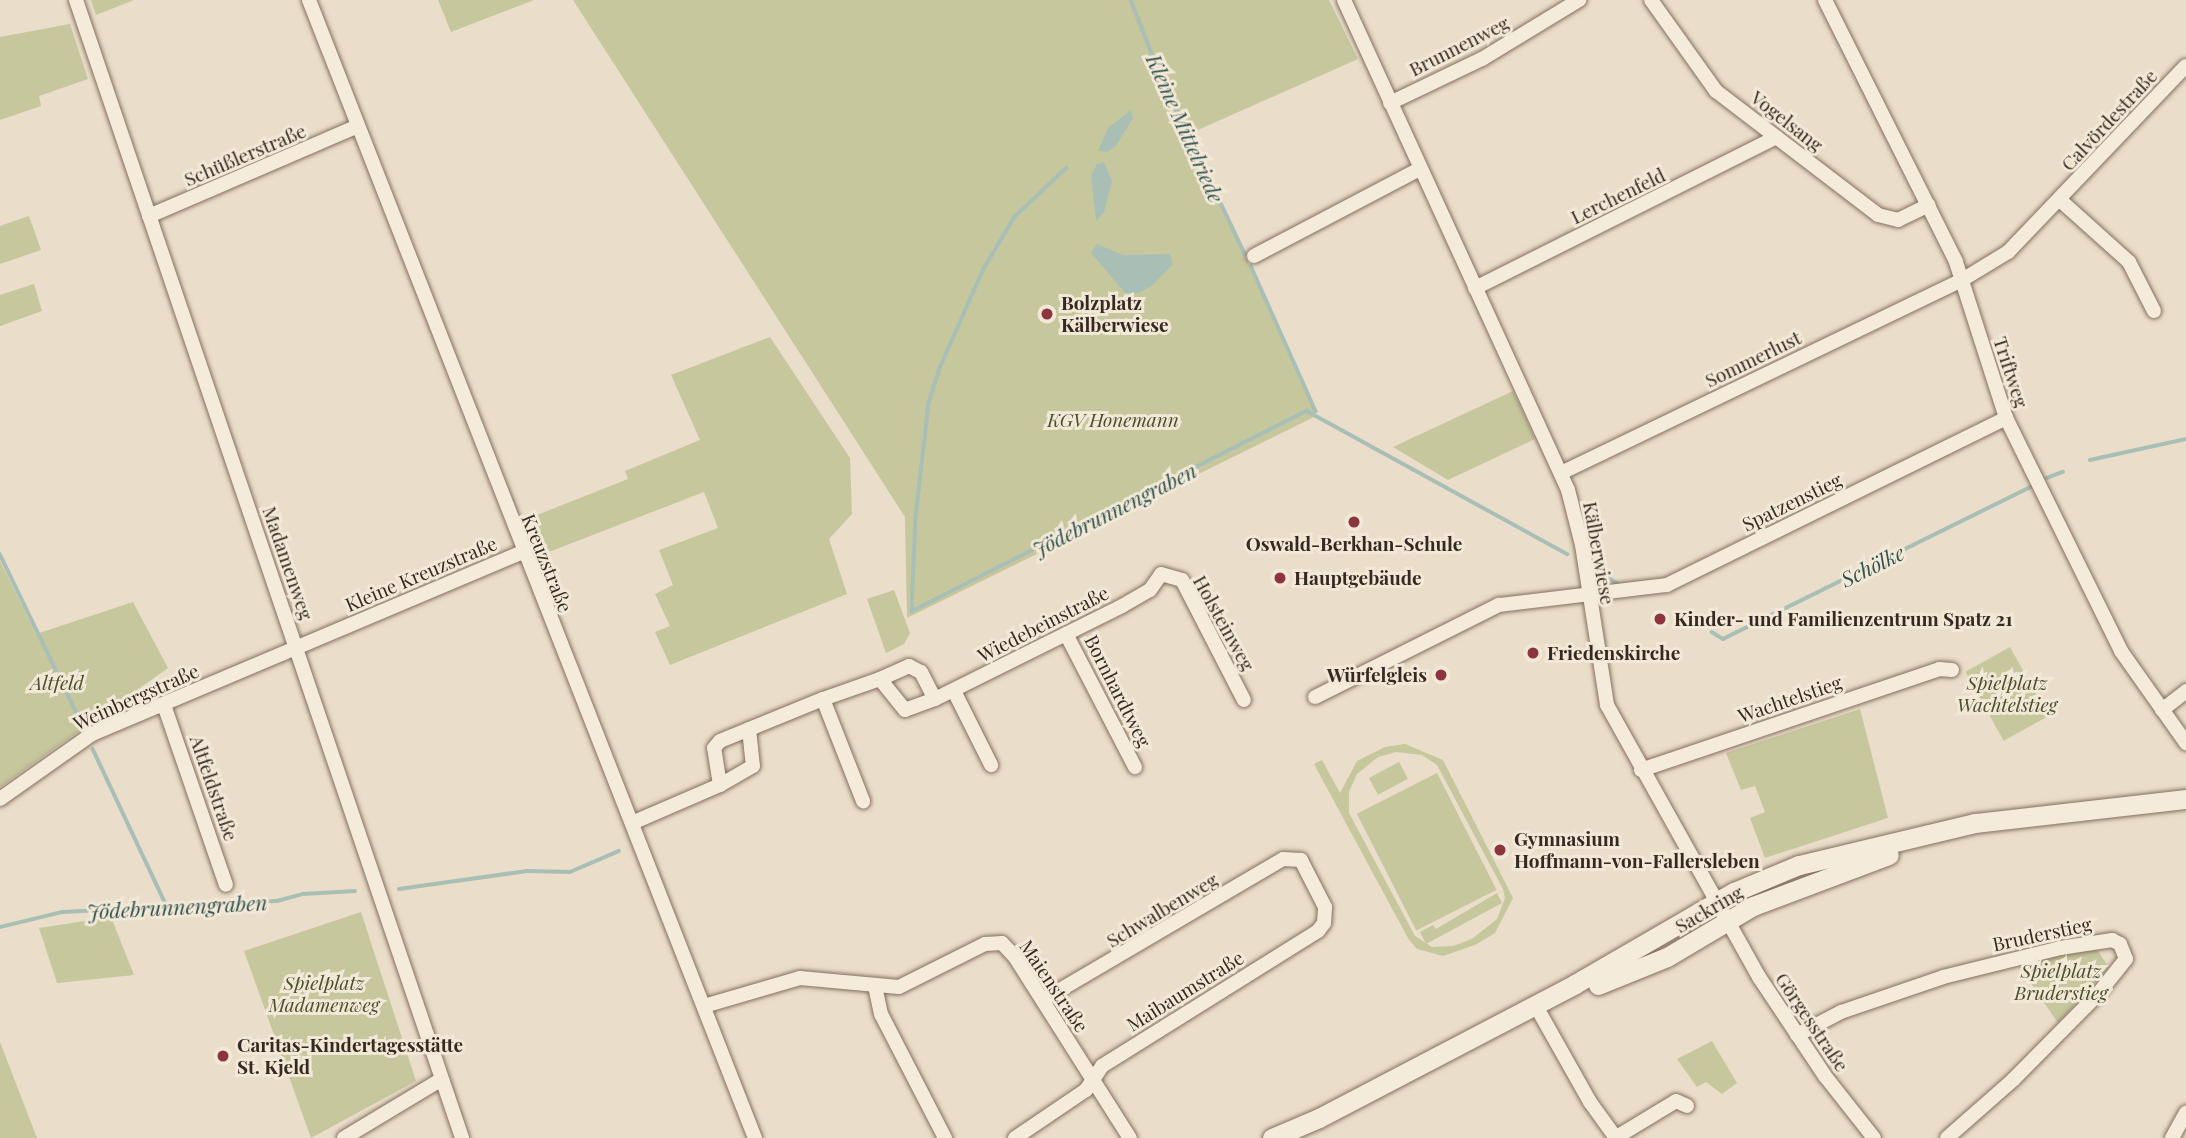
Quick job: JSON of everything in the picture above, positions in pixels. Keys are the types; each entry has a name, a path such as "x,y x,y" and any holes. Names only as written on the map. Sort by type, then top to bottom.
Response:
{"main road":[{"name":"Sackring","path":"1272,1138 1329,1113 1722,913 1799,865 1922,834 2017,817 2186,799"},
{"name":"Sackring","path":"1310,1138 1614,977 1667,957 1722,913 1818,879 1922,847 2007,831 2186,813"}],"street":[{"name":"Madamenweg","path":"76,0 297,648 440,1080 462,1138"},
{"name":"Kreuzstraße","path":"309,0 522,552 755,1138"},
{"name":"Kälberwiese","path":"1343,0 1561,473 1582,545 1587,595 1607,705 1722,913"},
{"name":"Brunnenweg","path":"1390,103 1482,59 1579,0"},
{"name":"Vogelsang","path":"1651,0 1716,91 1881,218 1898,220 1929,205"},
{"name":"Triftweg","path":"1825,0 1929,205 1962,280 2006,418 2121,651 2186,743"},
{"name":"Calvördestraße","path":"1962,280 2008,252 2186,66"},
{"name":"Schüßlerstraße","path":"149,216 356,127"},
{"name":"Lerchenfeld","path":"1475,288 1776,137"},
{"path":"1254,256 1420,169"},
{"name":"Calvördestraße","path":"2060,200 2129,262 2154,311"},
{"name":"Sommerlust","path":"1561,473 1962,280"},
{"name":"Spatzenstieg","path":"1315,697 1483,610 1521,600 1667,585 2006,418"},
{"name":"Kleine Kreuzstraße","path":"297,648 522,552"},
{"name":"Wiedebeinstraße","path":"880,679 905,710 935,699 1150,590 1161,574"},
{"name":"Holsteinweg","path":"1161,574 1182,580 1244,700"},
{"name":"Bornhardtweg","path":"1066,634 1135,767"},
{"name":"Weinbergstraße","path":"0,799 82,739 297,648"},
{"path":"720,785 716,744 823,699 915,667 935,699"},
{"name":"Wachtelstieg","path":"1641,769 1939,669 1952,670"},
{"path":"954,691 991,765"},
{"path":"2162,709 2186,691"},
{"path":"823,699 863,801"},
{"name":"Altfeldstraße","path":"164,705 226,885"},
{"path":"632,823 720,785 753,766 749,729"},
{"name":"Schwalbenweg","path":"1043,1000 1283,859 1301,860"},
{"name":"Maibaumstraße","path":"1015,1138 1086,1090 1102,1066 1318,931 1327,915 1325,906 1301,860"},
{"name":"Görgesstraße","path":"1722,913 1797,1035 1870,1137"},
{"name":"Bruderstieg","path":"1797,1035 1850,1009 1943,977 2060,948 2112,940 2120,944 2126,959 2098,994 2014,1079 1947,1138"},
{"name":"Maienstraße","path":"704,1006 800,978 875,986 913,984 994,942 1009,948 1130,1138"},
{"path":"875,986 881,1014 945,1138"},
{"path":"1541,1015 1590,1102 1616,1138 1675,1101 1686,1106"},
{"path":"344,1138 440,1080"},
{"path":"2172,1138 2186,1113"}],"green space":[{"path":"91,0 134,0 96,15"},
{"path":"438,0 534,0 451,32"},
{"name":"KGV Honemann","path":"573,0 1329,0 1358,59 1191,133 1316,416 907,618 905,517"},
{"path":"70,24 88,79 39,96 41,106 0,120 0,37"},
{"path":"29,216 41,250 0,264 0,226"},
{"path":"34,284 42,311 0,326 0,295"},
{"path":"770,337 850,458 852,514 829,539 847,594 670,665 655,632 670,626 655,594 673,585 659,550 718,528 704,492 541,555 527,519 628,479 625,471 700,440 671,375"},
{"path":"1513,391 1535,439 1448,480 1393,447"},
{"name":"Altfeld","path":"0,561 36,634 133,602 168,668 0,787"},
{"path":"894,590 910,633 904,644 886,653 867,599"},
{"name":"Spielplatz Wachtelstieg","path":"2010,647 2048,716 2004,741 1965,672"},
{"path":"1860,709 1888,818 1765,858 1750,818 1765,812 1755,786 1741,790 1726,753"},
{"path":"1405,744 1443,760 1513,898 1495,933 1475,945 1443,956 1417,949 1409,940 1314,764 1322,760 1340,793 1357,761 1385,747","holes":["1396,752 1422,755 1437,765 1503,889 1505,898 1497,919 1472,939 1453,946 1432,947 1415,936 1349,813 1349,792 1357,774 1378,757"]},
{"path":"1399,762 1408,779 1378,795 1369,778"},
{"path":"1437,773 1496,890 1416,931 1357,814"},
{"path":"1497,893 1502,903 1426,944 1420,932 1433,925 1436,929"},
{"name":"Spielplatz Madamenweg","path":"361,912 416,1081 311,1138 244,951"},
{"path":"111,917 134,975 57,983 39,928"},
{"name":"Spielplatz Bruderstieg","path":"2097,949 2109,968 2058,1023 2018,964"},
{"path":"1712,1041 1737,1083 1722,1094 1706,1082 1697,1087 1677,1059"},
{"path":"0,1042 37,1138 0,1138"}],"shaded area":[{"path":"1131,110 1133,118 1116,146 1107,152 1098,151 1108,128"},
{"path":"1104,162 1112,181 1104,212 1096,221 1091,175 1097,164"},
{"path":"1097,244 1123,255 1170,254 1173,264 1153,285 1139,293 1125,293 1091,253"}],"waterway":[{"name":"Kleine Mittelriede","path":"1131,0 1162,79 1245,254"},
{"name":"Jödebrunnengraben","path":"1067,168 1015,217 984,269 941,366 929,403 916,517 912,611 1307,411 1567,554"},
{"name":"Kleine Mittelriede","path":"1251,266 1316,411"},
{"name":"Schölke","path":"2090,460 2186,439"},
{"name":"Schölke","path":"2047,478 2063,472"},
{"name":"Schölke","path":"1712,632 1723,639 2033,486"},
{"path":"0,554 83,726"},
{"name":"Schölke","path":"1597,571 1620,585"},
{"path":"93,749 166,904"},
{"name":"Jödebrunnengraben","path":"399,889 527,871 570,872 619,851"},
{"name":"Jödebrunnengraben","path":"0,927 62,912 277,901 303,894 355,891"}],"place":[{"name":"Bolzplatz Kälberwiese","path":"1047,314"},
{"name":"Oswald-Berkhan-Schule","path":"1354,522"},
{"name":"Hauptgebäude","path":"1280,578"},
{"name":"Kinder- und Familienzentrum Spatz 21","path":"1660,619"},
{"name":"Friedenskirche","path":"1533,653"},
{"name":"Würfelgleis","path":"1441,675"},
{"name":"Gymnasium Hoffmann-von-Fallersleben","path":"1500,850"},
{"name":"Caritas-Kindertagesstätte St. Kjeld","path":"223,1056"}]}
